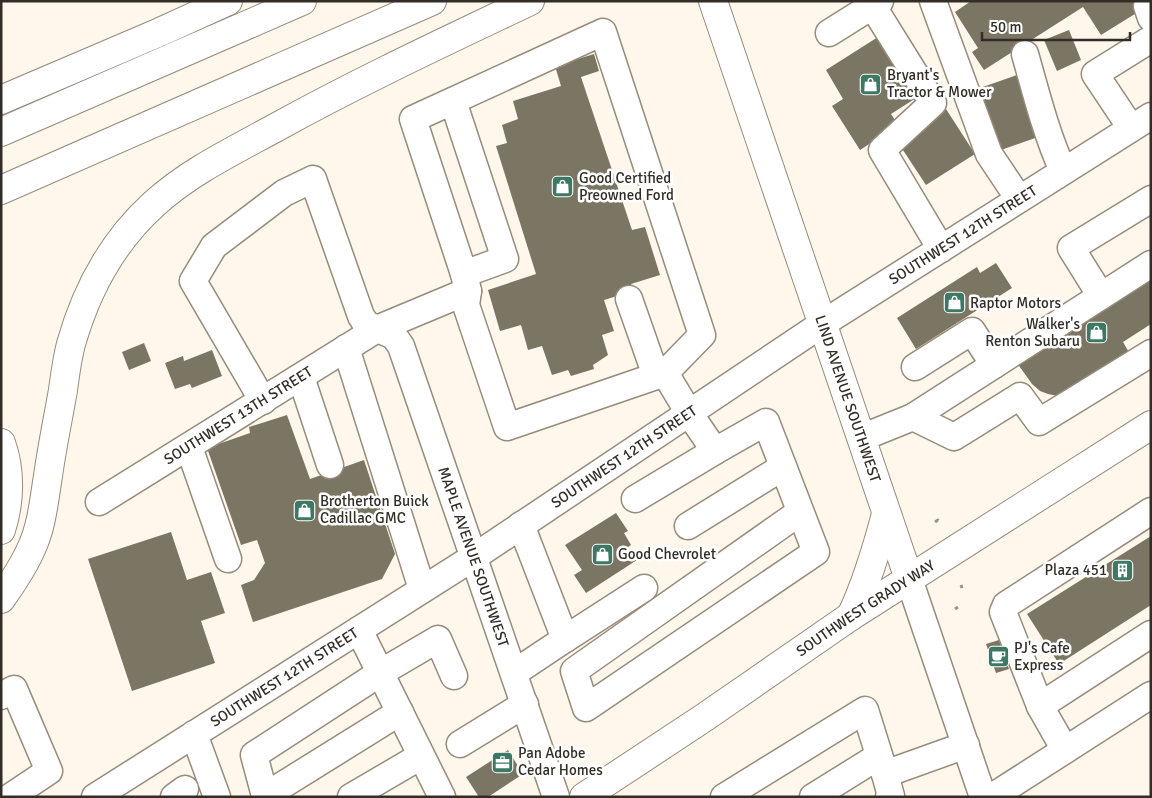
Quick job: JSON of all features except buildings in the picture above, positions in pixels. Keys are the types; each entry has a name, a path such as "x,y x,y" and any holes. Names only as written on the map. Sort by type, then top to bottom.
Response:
{"main road":[{"path":"1,100 228,1"},
{"path":"1,132 302,1"},
{"path":"1,190 432,1"},
{"path":"1,599 21,572 33,546 42,518 71,346 83,307 105,263 129,230 153,205 171,190 212,163 307,110 393,66 530,1"},
{"name":"LIND AVENUE SOUTHWEST","path":"713,1 909,579"},
{"name":"SOUTHWEST GRADY WAY","path":"584,797 705,717 851,616 1151,425"},
{"path":"1,443 8,474 8,500 1,530"},
{"path":"851,616 866,582 886,514"}],"street":[{"path":"933,1 989,154 1019,199"},
{"path":"829,33 876,3 934,103 882,150 941,249"},
{"path":"603,32 702,335 661,374 507,427 466,305 466,283 413,119 603,32"},
{"path":"1141,122 1095,74 1151,38"},
{"path":"1025,54 1053,149 1064,171"},
{"name":"SOUTHWEST 13TH STREET","path":"100,502 377,329 466,283 505,259 453,101"},
{"name":"SOUTHWEST 12TH STREET","path":"95,797 474,557 822,324 1141,122"},
{"name":"MAPLE AVENUE SOUTHWEST","path":"263,400 193,281 214,246 284,193 313,180 366,324 394,336 401,346 556,797"},
{"path":"1100,296 1071,248 1151,199"},
{"path":"861,438 913,417 1151,264"},
{"path":"629,299 661,374 715,451"},
{"path":"914,367 972,331 994,365"},
{"path":"346,348 422,589"},
{"path":"913,417 954,437 1020,396 1039,422 1151,354"},
{"path":"301,377 330,465"},
{"path":"635,499 766,422 816,552 586,708 574,671 800,512"},
{"path":"189,447 228,559"},
{"path":"688,526 783,467"},
{"path":"1065,750 1040,706 1004,612 1006,605 1151,511"},
{"path":"520,525 565,638"},
{"name":"LIND AVENUE SOUTHWEST","path":"909,579 984,797"},
{"path":"514,673 644,588"},
{"path":"359,630 442,797"},
{"path":"1040,706 1151,634"},
{"path":"400,712 265,796 254,755 380,673 438,639 454,676"},
{"path":"1,696 14,689 49,771 9,797 1,782"},
{"path":"992,797 1151,695"},
{"path":"460,744 524,704"},
{"path":"732,794 865,710 884,776"},
{"path":"194,734 217,797"},
{"path":"813,797 884,776 966,745"},
{"path":"351,797 421,756"}],"place":[{"name":"Bryant's Tractor & Mower","path":"871,84"},
{"name":"Good Certified Preowned Ford","path":"563,187"},
{"name":"Raptor Motors","path":"954,303"},
{"name":"Walker's Renton Subaru","path":"1096,333"},
{"name":"Brotherton Buick Cadillac GMC","path":"304,510"},
{"name":"Good Chevrolet","path":"602,554"},
{"name":"Plaza 451","path":"1123,570"},
{"name":"PJ's Cafe Express","path":"998,657"},
{"name":"Pan Adobe Cedar Homes","path":"502,762"}]}
